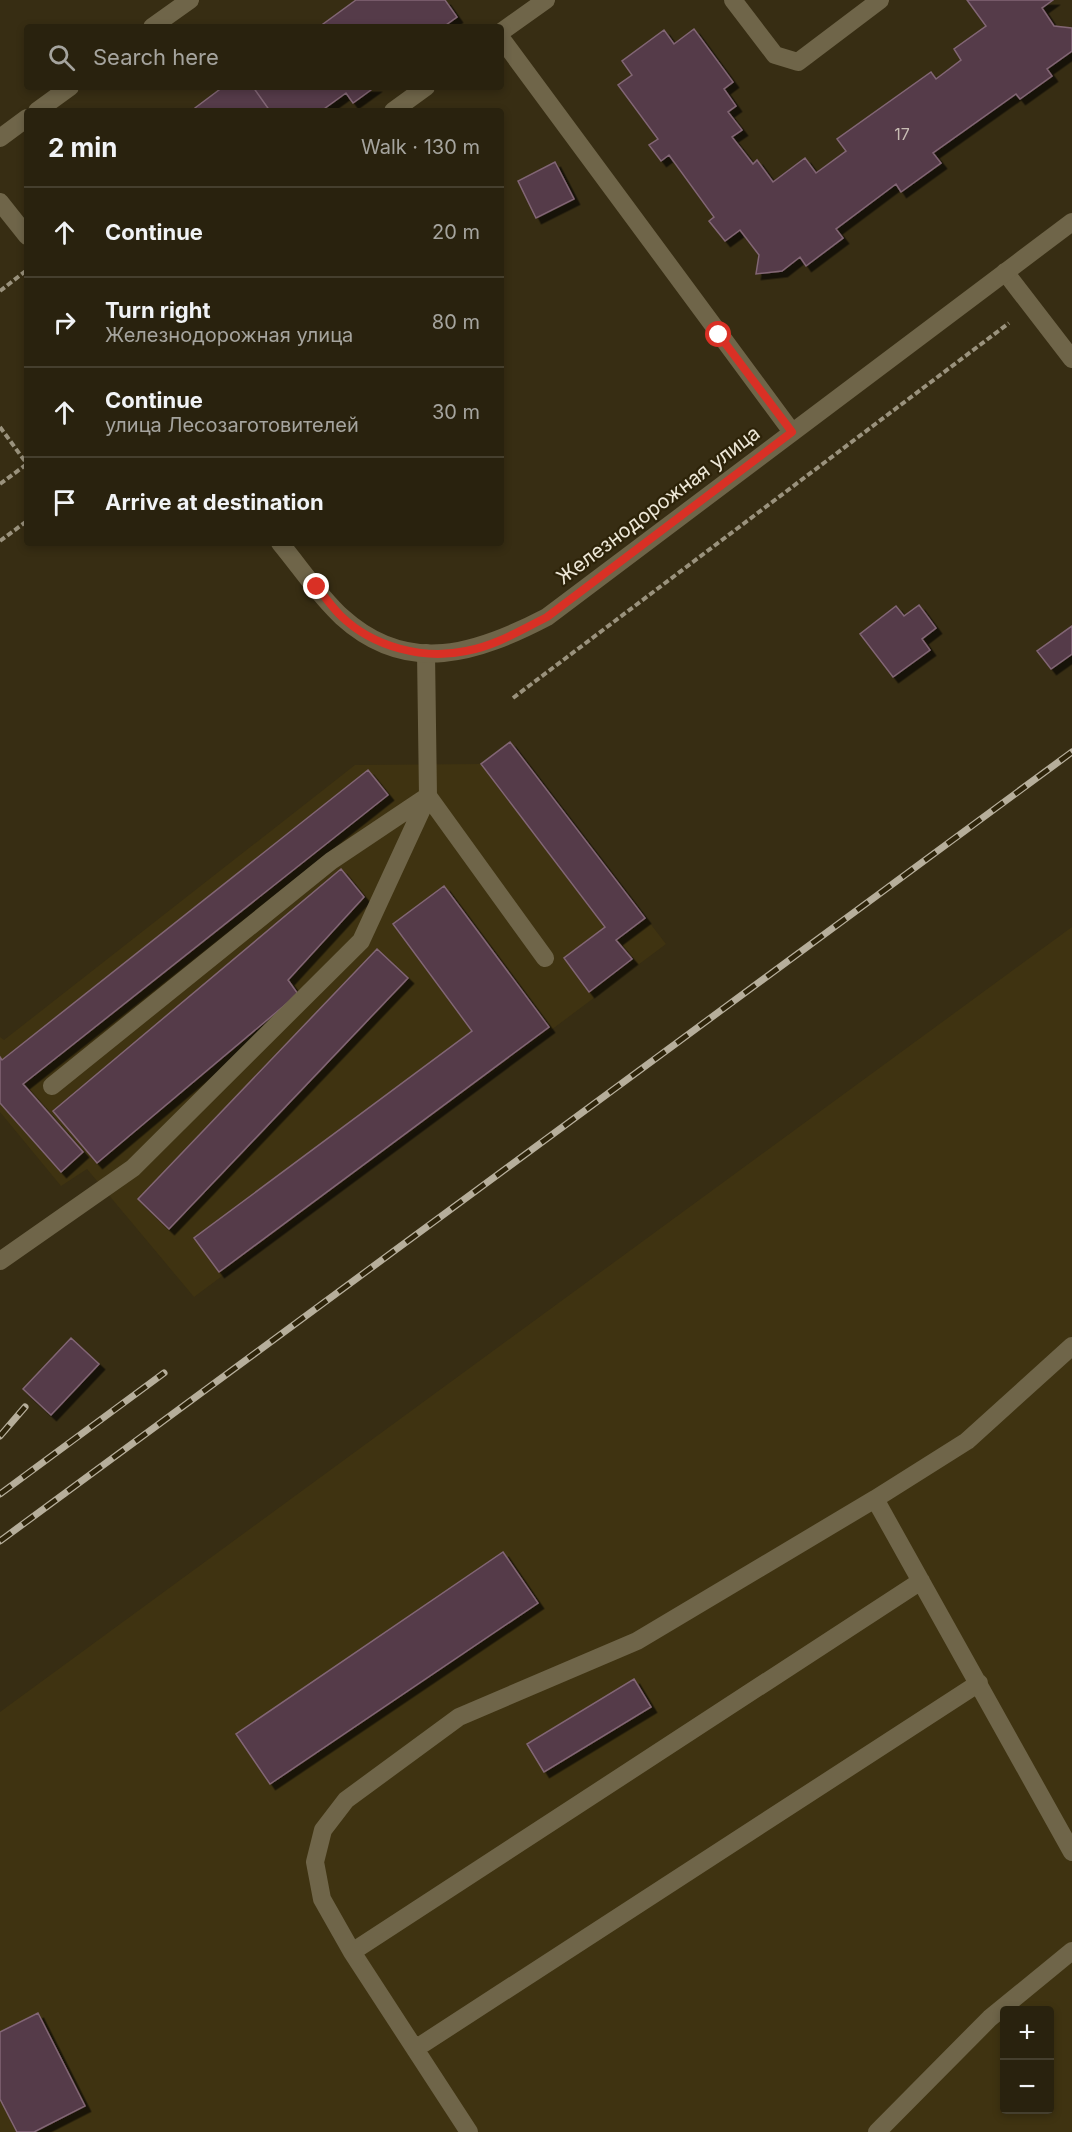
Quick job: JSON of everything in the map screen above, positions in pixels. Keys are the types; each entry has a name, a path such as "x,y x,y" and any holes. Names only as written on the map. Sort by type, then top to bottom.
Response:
{"main road":[{"path":"156,24 190,0"},
{"path":"504,30 546,0"},
{"path":"733,0 775,55 798,62 880,0"},
{"path":"504,42 792,432"},
{"path":"41,108 66,90"},
{"path":"397,108 422,90"},
{"path":"0,138 24,120"},
{"path":"0,202 24,232"},
{"name":"Железнодорожная улица","path":"283,546 342,617 367,635 394,649 426,653 466,652 506,638 547,617 1072,222"},
{"path":"1005,272 1072,358"},
{"path":"0,1261 133,1168 361,941 428,796 426,653"},
{"path":"428,796 545,958"},
{"path":"52,1086 331,861 428,796"},
{"path":"469,2132 352,1952 322,1899 315,1862 323,1830 346,1800 459,1717 637,1641 875,1499 967,1441 1072,1346"},
{"path":"875,1499 1072,1852"},
{"path":"352,1952 921,1581"},
{"path":"415,2049 979,1683"},
{"path":"877,2132 990,2018 1072,1952"}],"path":[{"path":"0,291 24,272"},
{"path":"513,698 1031,306"},
{"path":"0,427 24,460"},
{"path":"0,484 24,466"},
{"path":"0,541 24,523"}],"shaded area":[{"path":"510,742 666,944 194,1297 87,1169 61,1186 0,1112 0,1037 4,1040 355,765 481,764"},
{"path":"1072,927 1072,2132 0,2132 0,1712"}],"building":[{"path":"356,0 445,0 457,17 447,24 323,24"},
{"path":"967,0 1053,0 1042,8 1054,26 1072,28 1072,51 1047,69 1052,76 1020,99 1016,94 933,153 941,163 901,192 896,184 836,229 843,238 806,266 800,257 782,271 756,274 759,255 740,230 725,241 709,221 714,217 669,155 661,161 649,145 658,139 618,85 632,75 622,61 664,30 674,44 694,29 733,82 724,89 736,106 728,112 742,130 732,137 753,164 757,160 773,182 805,158 816,173 846,151 837,139 931,72 936,79 961,60 954,49 986,26"},
{"path":"219,90 255,90 268,108 195,108"},
{"path":"255,90 371,90 353,103 346,93 325,108 268,108"},
{"path":"555,162 574,199 536,218 518,181"},
{"path":"919,605 936,628 922,639 930,650 893,677 860,634 896,606 904,616"},
{"path":"1072,626 1072,654 1051,669 1037,651"},
{"path":"510,742 645,918 616,940 632,959 589,992 564,958 605,927 481,764"},
{"path":"368,770 388,795 23,1084 83,1152 61,1172 0,1103 0,1057 2,1060"},
{"path":"341,869 364,897 288,980 298,994 97,1163 53,1111"},
{"path":"444,886 549,1027 219,1272 194,1238 472,1031 393,924"},
{"path":"377,949 408,978 169,1229 138,1199"},
{"path":"71,1338 99,1364 51,1415 23,1389"},
{"path":"503,1552 538,1603 270,1784 236,1734"},
{"path":"634,1679 651,1707 544,1772 527,1744"},
{"path":"38,2013 85,2106 34,2132 17,2132 0,2099 0,2032"}],"railway":[{"path":"0,1541 1072,752"},
{"path":"0,1494 164,1373"},
{"path":"0,1436 25,1407"}],"route":[{"path":"317,587 342,617 367,635 394,649 426,653 466,652 506,638 547,617 792,432 719,335"}]}
